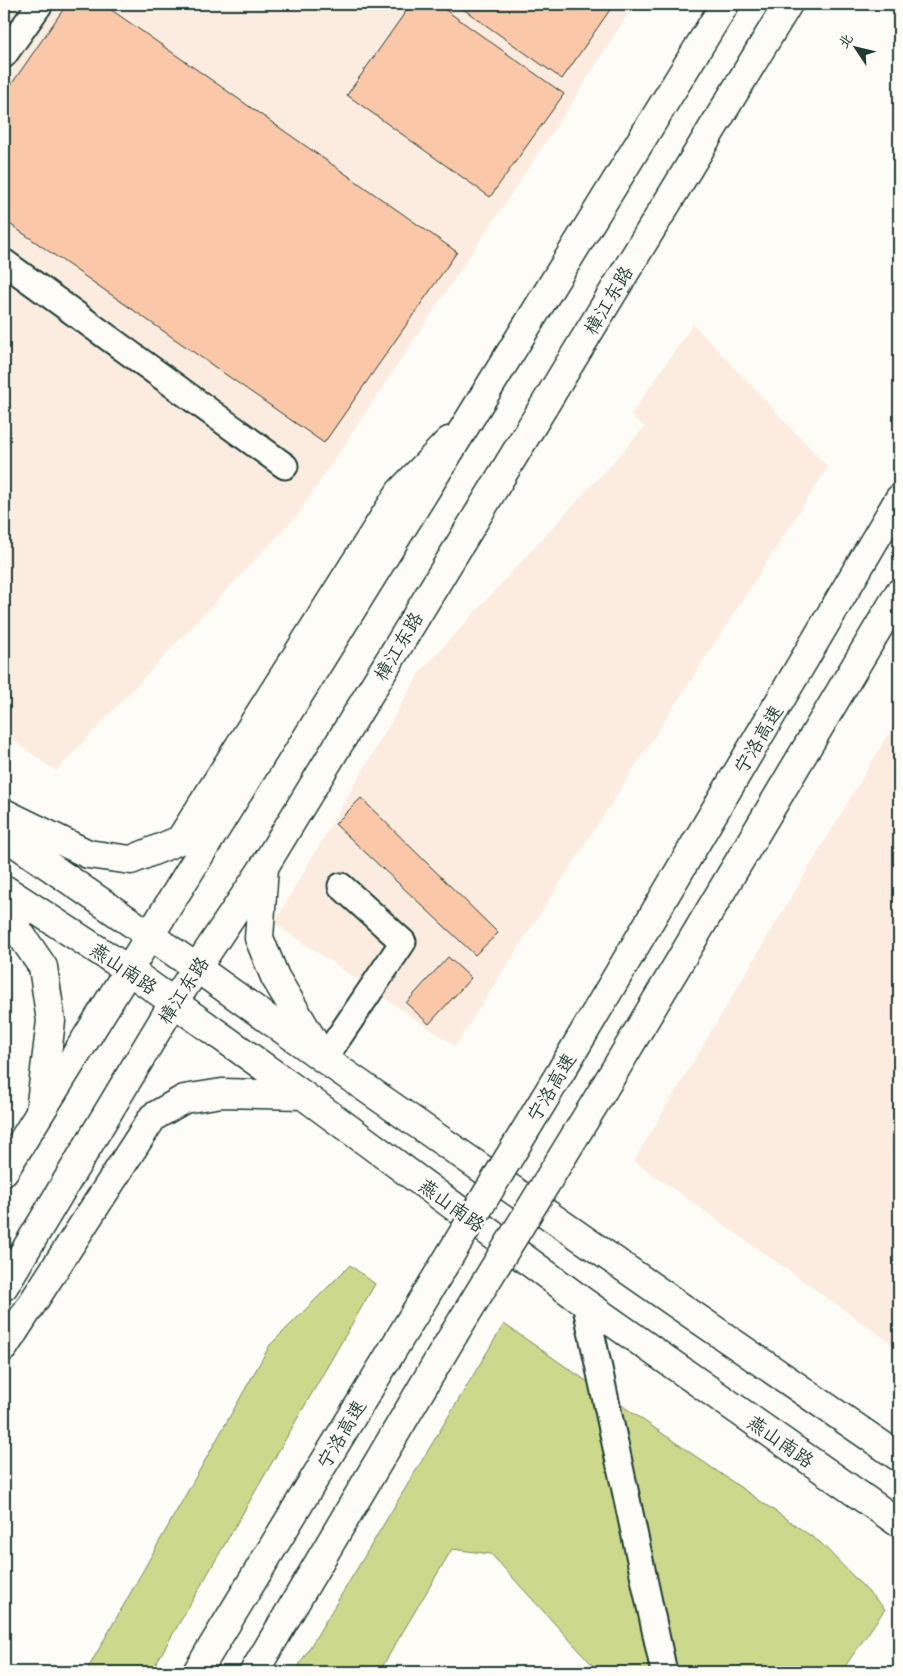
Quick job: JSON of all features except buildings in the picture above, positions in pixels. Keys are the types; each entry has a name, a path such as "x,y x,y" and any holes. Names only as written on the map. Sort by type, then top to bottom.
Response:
{"main road":[{"path":"4,1171 148,935 469,420 725,4"},
{"name":"樟江东路","path":"4,1286 174,1002 264,867 788,4"},
{"path":"4,813 88,854 131,860 180,840 400,492 469,420"},
{"name":"宁洛高速","path":"197,1672 564,1068 899,499"},
{"path":"254,1672 454,1334 603,1090 899,593"},
{"path":"4,835 197,968 681,1308 899,1457"},
{"path":"264,867 259,938 275,977 324,1059"},
{"name":"燕山南路","path":"4,889 174,1002 585,1303 899,1523"},
{"path":"4,912 43,968 51,1021 40,1111"},
{"path":"4,1348 153,1117 184,1099 222,1093 303,1095"}],"street":[{"path":"4,54 40,4"},
{"path":"4,262 285,466"},
{"path":"324,1059 403,942 341,886"},
{"path":"585,1303 664,1672"}],"shaded area":[{"path":"4,4 634,4 575,98 298,514 56,771 4,734"},
{"path":"693,324 828,467 455,1046 274,923 420,672 645,427 630,416"},
{"path":"899,716 899,1349 634,1161"}],"green space":[{"path":"350,1265 375,1284 151,1672 86,1672 270,1345"},
{"path":"504,1324 821,1543 885,1609 841,1672 599,1672 491,1554 452,1549 379,1672 295,1672"}]}
